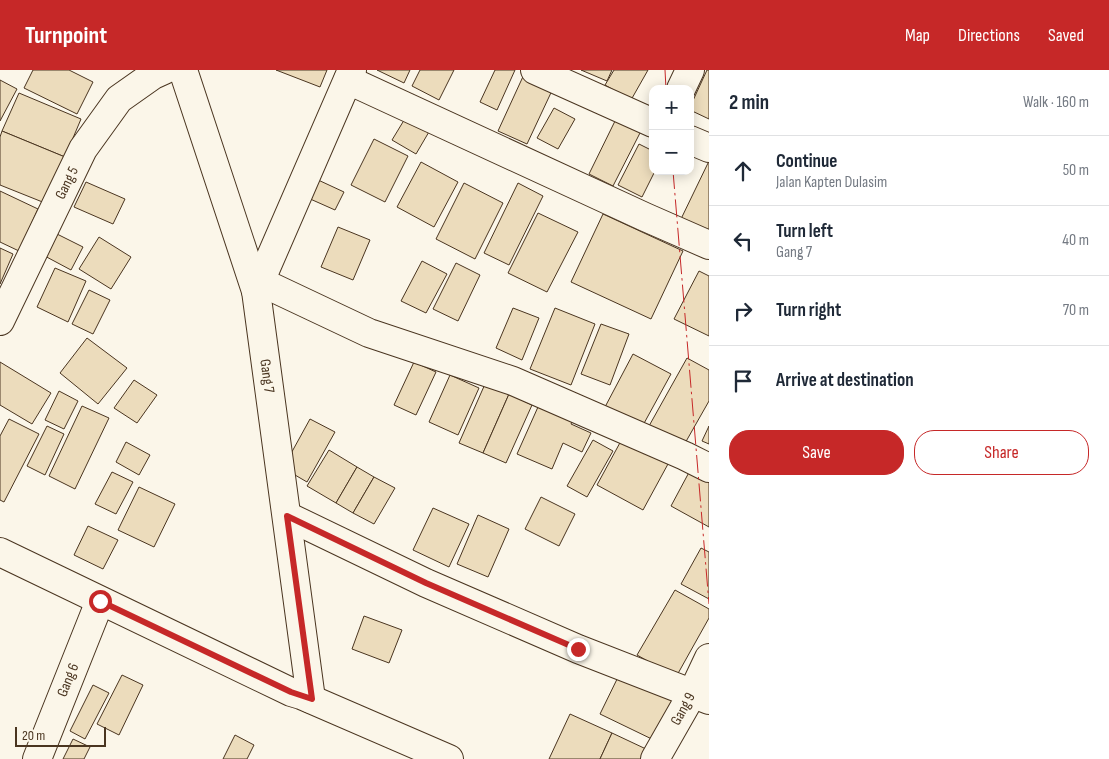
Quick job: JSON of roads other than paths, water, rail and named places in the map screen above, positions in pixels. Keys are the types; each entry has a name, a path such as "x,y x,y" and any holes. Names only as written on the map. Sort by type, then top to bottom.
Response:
{"street":[{"name":"Gang 5","path":"0,321 84,149 119,99 153,75 164,70"},
{"name":"Gang 7","path":"183,70 258,287 312,699"},
{"path":"536,70 649,121"},
{"path":"683,85 690,70"},
{"path":"709,245 645,217 350,75 258,287 369,333 513,381 709,468"},
{"path":"694,142 709,148"},
{"path":"287,516 426,583 578,649 701,697"},
{"path":"0,552 291,692 312,699 449,759"},
{"name":"Gang 6","path":"37,759 100,601"},
{"name":"Gang 9","path":"655,759 701,697 709,658"}]}
